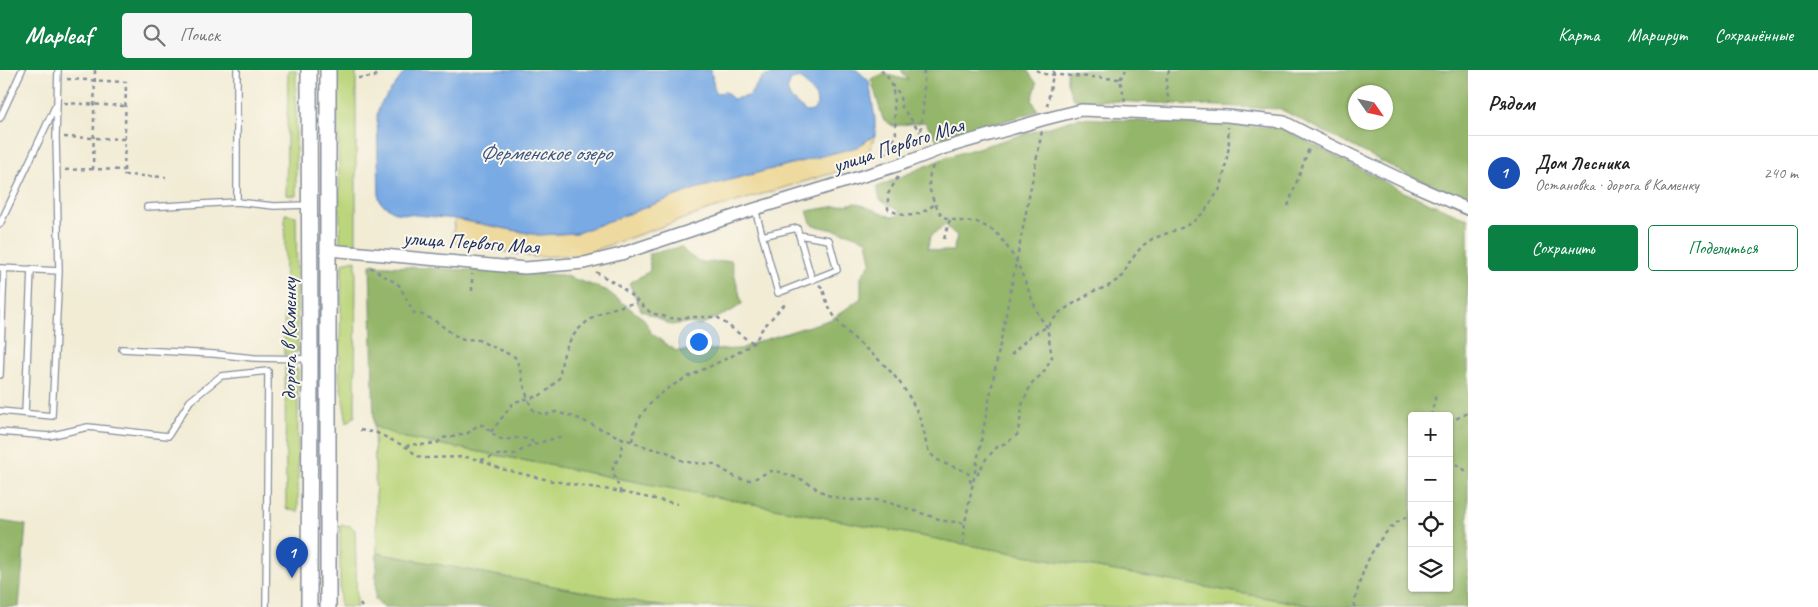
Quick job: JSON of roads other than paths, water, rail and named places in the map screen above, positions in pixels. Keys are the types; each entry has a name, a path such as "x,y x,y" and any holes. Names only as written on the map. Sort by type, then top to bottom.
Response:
{"main road":[{"name":"дорога в Каменку","path":"309,70 309,607"},
{"name":"дорога в Каменку","path":"328,70 328,607"}],"street":[{"name":"улица Первого Мая","path":"329,250 525,268 584,263 620,254 755,209 899,165 941,149 1045,116 1081,110 1227,116 1284,122 1313,138 1468,209"}],"lane":[{"path":"0,118 22,70"},
{"path":"0,411 52,416 58,271 56,105 58,70"},
{"path":"237,70 237,202"},
{"path":"0,224 56,105"},
{"path":"147,206 237,202 274,206 309,205"},
{"path":"755,209 778,293 837,270 829,240 799,235"},
{"path":"762,236 797,228 812,280"},
{"path":"0,374 2,268 58,271"},
{"path":"25,414 31,269"},
{"path":"122,349 254,358 310,359"},
{"path":"0,432 49,436 88,427 168,436 190,401 221,376 268,371 266,607"}],"water":[{"name":"Ферменское озеро","path":"406,70 711,70 715,93 726,92 733,99 749,96 762,77 774,74 773,70 857,70 869,81 875,119 875,135 857,147 695,189 577,233 538,235 455,219 396,213 381,203 379,198 377,115 380,105","holes":["801,78 816,97 817,105 813,111 806,112 791,99 787,90 791,80"]}],"place":[{"name":"Дом Лесника","path":"292,578"}]}
